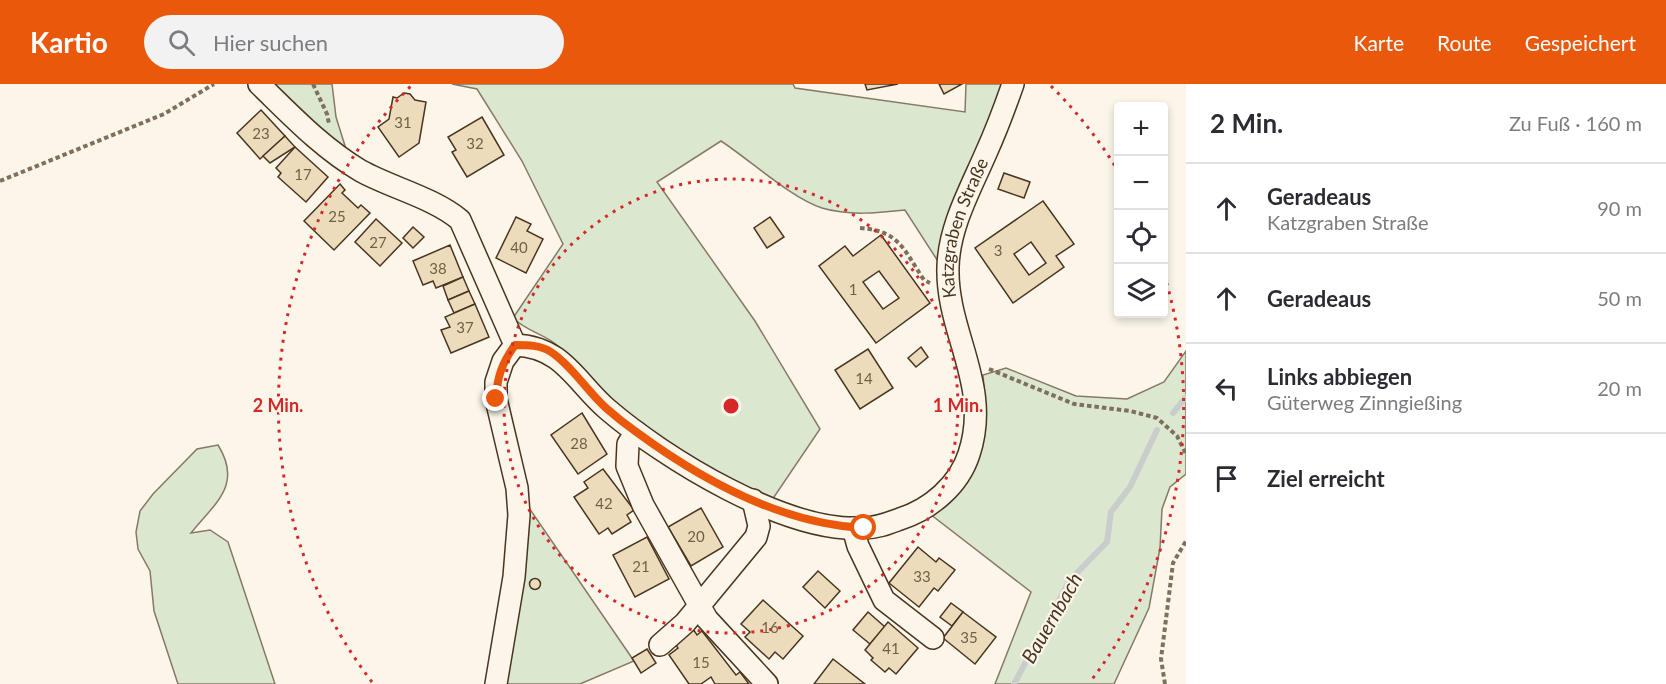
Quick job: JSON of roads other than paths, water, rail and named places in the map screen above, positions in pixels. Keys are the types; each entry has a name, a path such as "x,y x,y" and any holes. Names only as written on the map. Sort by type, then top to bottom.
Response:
{"street":[{"path":"259,84 323,144 360,170 393,187 446,208 460,220 515,345 503,362 496,382 496,399 517,488 519,515 514,577 496,684"},
{"name":"Katzgraben Straße","path":"515,345 535,346 551,352 605,407 636,432 771,510 808,521 853,528 884,525 907,517 947,491 959,475 969,455 975,427 976,400 971,369 953,314 948,286 950,247 962,205 1013,84"},
{"path":"636,432 628,444 627,466 643,505 707,619 767,684"},
{"path":"660,645 699,606 756,537 759,526 753,500"},
{"path":"853,528 858,546 884,600 933,638"}],"waterway":[{"name":"Bauernbach","path":"1173,413 1186,397"},
{"name":"Bauernbach","path":"1014,684 1070,580 1107,542 1111,512 1130,487 1157,430"}]}
